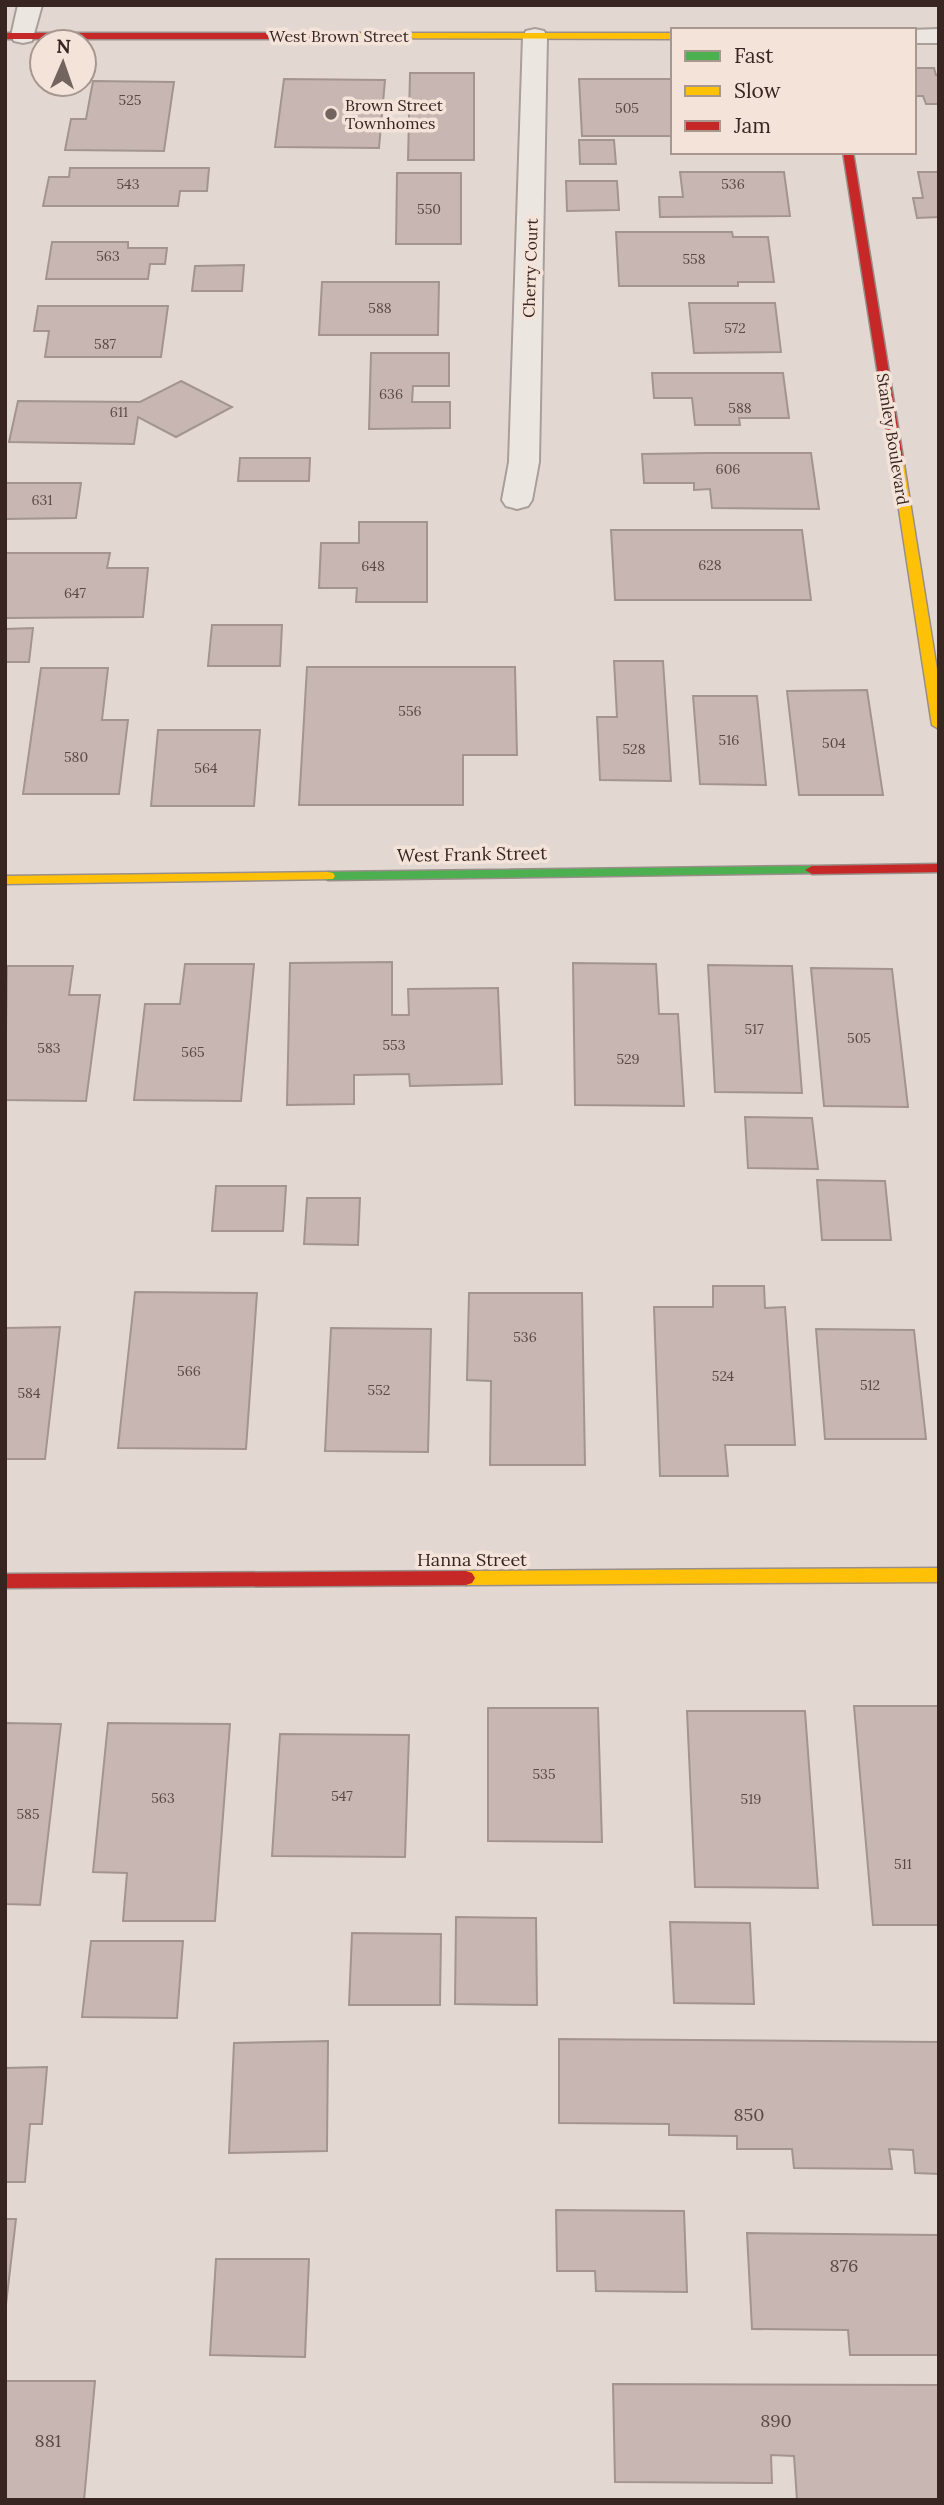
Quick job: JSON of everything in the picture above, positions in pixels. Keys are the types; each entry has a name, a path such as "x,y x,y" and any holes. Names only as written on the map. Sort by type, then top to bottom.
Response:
{"street":[{"path":"14,36 30,5"},
{"name":"West Brown Street","path":"14,36 671,36"},
{"name":"Cherry Court","path":"517,500 524,462 535,36"},
{"path":"916,36 939,36"},
{"name":"Stanley Boulevard","path":"848,154 939,725"},
{"name":"West Frank Street","path":"5,880 939,868"},
{"name":"Hanna Street","path":"5,1581 939,1575"}],"building":[{"path":"916,68 934,68 936,75 939,75 939,104 926,104 923,96 916,96"},
{"path":"410,73 474,73 474,160 408,160"},
{"name":"Brown Street Townhomes","path":"284,79 385,80 379,148 275,147"},
{"path":"579,79 671,79 671,136 582,136"},
{"path":"98,81 174,82 164,151 65,150 71,119 86,119 90,98 98,98"},
{"path":"579,140 614,140 616,164 580,164"},
{"path":"70,168 209,168 207,191 180,191 178,206 43,206 49,177 69,177"},
{"path":"680,172 784,172 790,216 660,217 659,197 683,197"},
{"path":"918,172 939,172 939,217 917,218 913,198 923,198"},
{"path":"397,173 461,173 461,244 396,244"},
{"path":"566,181 617,181 619,210 567,211"},
{"path":"616,232 732,232 733,237 768,237 774,282 738,282 738,286 619,286"},
{"path":"52,242 128,242 128,248 167,248 165,264 150,264 148,279 46,279"},
{"path":"244,265 242,291 192,291 195,266"},
{"path":"322,282 439,282 438,335 319,335"},
{"path":"689,303 775,303 781,352 694,353"},
{"path":"38,306 168,306 161,357 45,357 49,331 34,331"},
{"path":"371,353 449,353 449,386 413,386 412,402 450,402 450,428 369,429"},
{"path":"652,373 783,373 789,418 739,418 740,425 695,425 692,398 654,398"},
{"path":"181,381 232,407 176,437 138,417 134,444 9,442 18,401 140,402"},
{"path":"811,453 819,509 712,508 710,489 694,490 694,483 644,483 642,454"},
{"path":"240,458 310,458 309,481 238,481"},
{"path":"5,483 81,483 76,518 5,519"},
{"path":"359,522 427,522 427,602 356,602 357,588 319,588 321,543 359,543"},
{"path":"611,530 802,530 811,600 615,600"},
{"path":"5,553 110,553 107,568 148,568 143,617 5,618"},
{"path":"212,625 282,625 280,666 208,666"},
{"path":"33,628 29,662 5,662 5,629"},
{"path":"614,661 663,661 671,781 600,780 597,717 617,717"},
{"path":"307,667 515,667 517,755 463,755 463,805 299,805"},
{"path":"41,668 108,668 102,720 128,720 119,794 23,794"},
{"path":"867,690 883,795 799,795 787,691"},
{"path":"693,696 757,696 766,785 700,784"},
{"path":"158,730 260,730 254,806 151,806"},
{"path":"392,962 392,1015 409,1015 408,989 498,988 502,1084 410,1086 409,1074 354,1075 354,1104 287,1105 290,963"},
{"path":"573,963 656,964 659,1014 678,1014 684,1106 575,1105"},
{"path":"185,964 254,964 241,1101 134,1100 145,1004 180,1004"},
{"path":"708,965 792,966 802,1093 715,1092"},
{"path":"7,966 73,966 69,995 100,995 86,1101 5,1100"},
{"path":"811,968 892,969 908,1107 824,1106"},
{"path":"745,1117 812,1118 818,1169 748,1168"},
{"path":"817,1180 885,1181 891,1240 822,1240"},
{"path":"216,1186 286,1186 283,1231 212,1231"},
{"path":"307,1198 360,1198 358,1245 304,1244"},
{"path":"713,1286 764,1286 765,1308 785,1307 795,1445 725,1445 728,1476 660,1476 654,1307 713,1307"},
{"path":"135,1292 257,1293 246,1449 118,1448"},
{"path":"469,1293 582,1293 585,1465 490,1465 491,1381 467,1380"},
{"path":"60,1327 45,1459 5,1459 5,1328"},
{"path":"331,1328 431,1329 428,1452 325,1451"},
{"path":"816,1329 914,1330 926,1439 825,1439"},
{"path":"854,1706 939,1706 939,1925 873,1925"},
{"path":"488,1708 598,1708 602,1842 488,1841"},
{"path":"687,1711 805,1711 818,1888 695,1887"},
{"path":"5,1723 61,1724 40,1905 5,1904"},
{"path":"108,1723 230,1724 215,1921 123,1921 127,1873 93,1872"},
{"path":"280,1734 409,1735 405,1857 272,1856"},
{"path":"456,1917 536,1918 537,2005 455,2004"},
{"path":"670,1922 750,1923 754,2004 674,2003"},
{"path":"352,1933 441,1934 440,2005 349,2005"},
{"path":"91,1941 183,1941 177,2018 82,2017"},
{"path":"559,2039 939,2042 939,2174 915,2173 913,2150 889,2149 892,2169 794,2168 792,2149 737,2149 737,2136 669,2135 669,2124 559,2123"},
{"path":"328,2041 327,2151 229,2153 234,2043"},
{"path":"47,2067 42,2124 30,2124 25,2182 5,2182 5,2068"},
{"path":"556,2210 684,2211 687,2292 596,2291 595,2271 557,2271"},
{"path":"5,2219 16,2219 5,2313"},
{"path":"747,2233 939,2235 939,2355 850,2355 848,2330 752,2329"},
{"path":"216,2259 309,2259 305,2357 210,2355"},
{"path":"5,2381 95,2381 84,2500 5,2500"},
{"path":"613,2384 939,2385 939,2500 797,2500 794,2456 771,2455 772,2483 615,2482"}],"traffic: fast":[{"path":"328,876 812,870"}],"traffic: slow":[{"path":"313,36 671,36"},
{"path":"898,464 939,725"},
{"path":"5,880 328,876"},
{"path":"466,1578 939,1575"}],"traffic: jam":[{"path":"5,36 313,36"},
{"path":"848,154 898,464"},
{"path":"812,870 939,868"},
{"path":"5,1581 466,1578"}],"place":[{"name":"Brown Street Townhomes","path":"331,114"}]}
